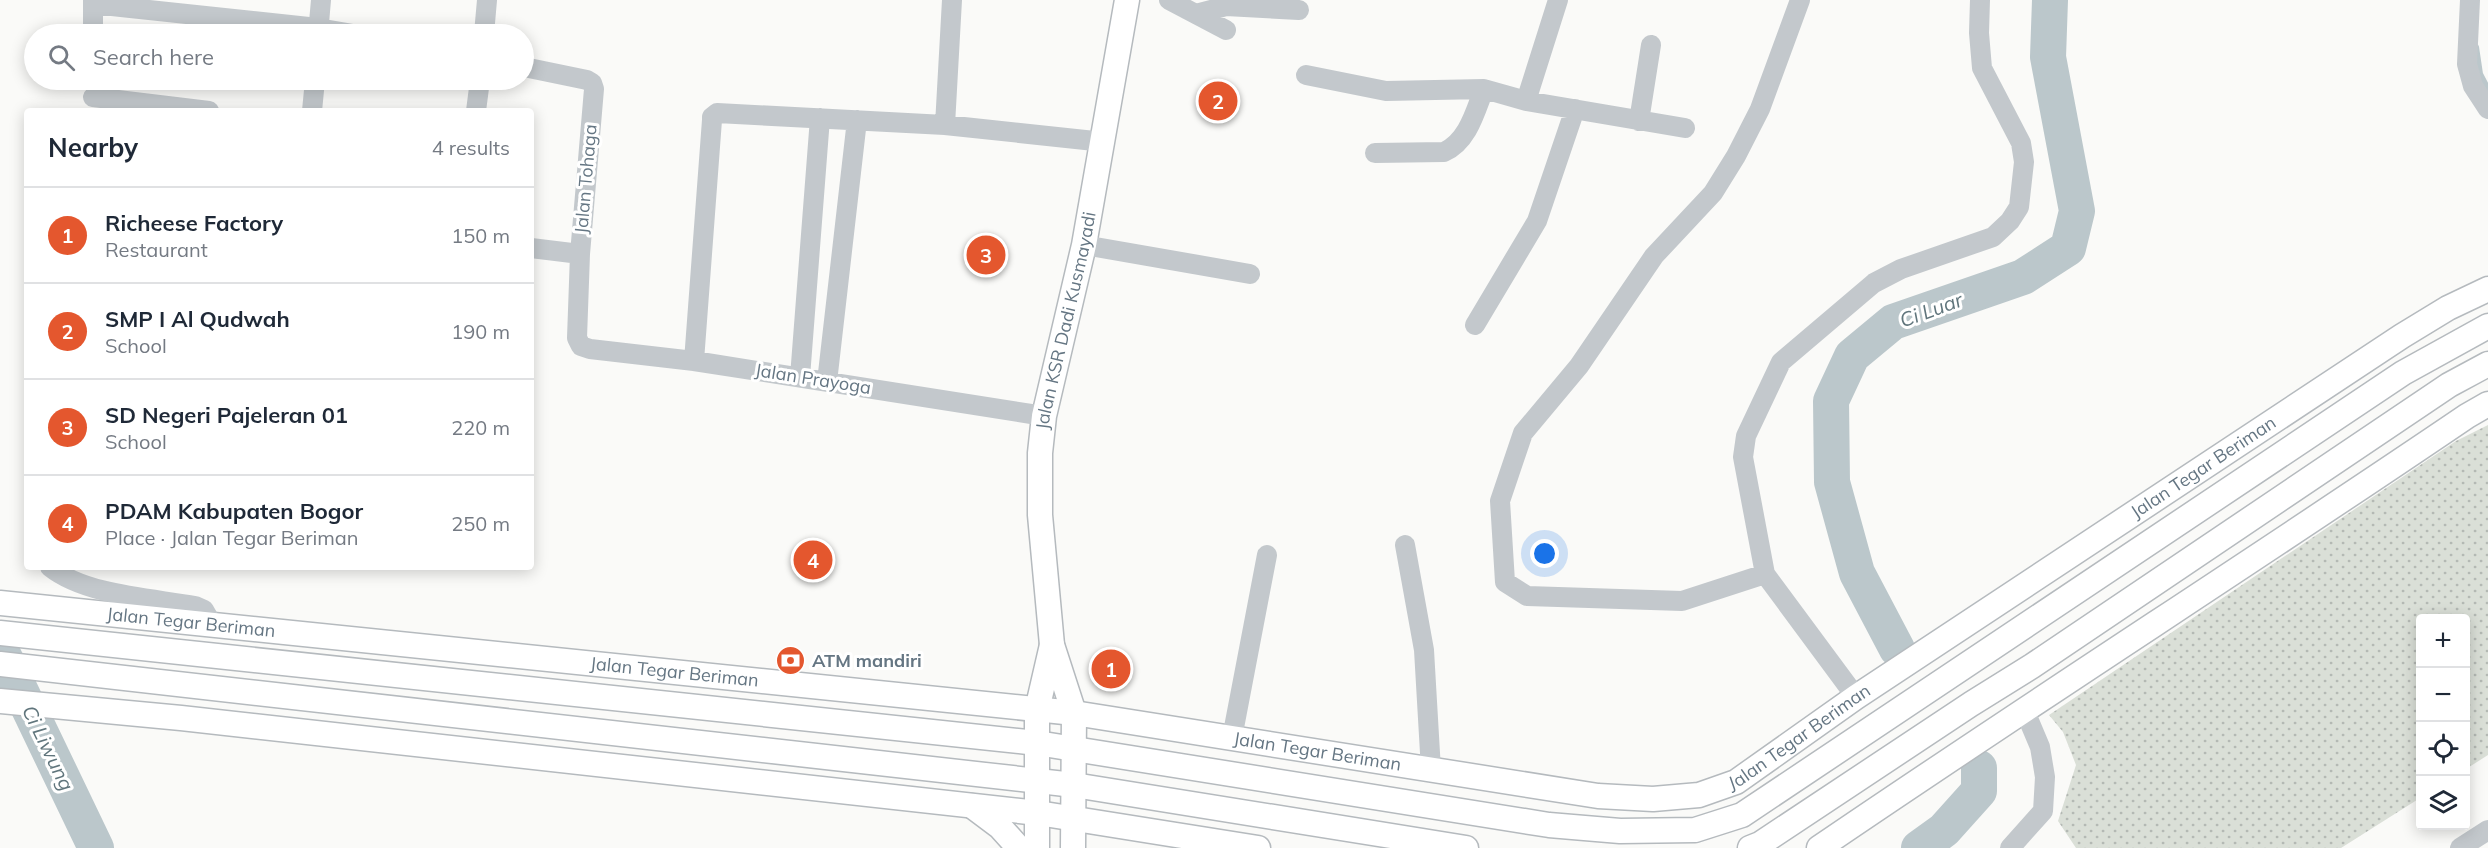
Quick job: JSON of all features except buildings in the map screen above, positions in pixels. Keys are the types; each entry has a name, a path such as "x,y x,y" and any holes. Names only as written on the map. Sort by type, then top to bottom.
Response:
{"main road":[{"name":"Jalan KSR Dadi Kusmayadi","path":"1073,848 1074,713 1052,645 1040,515 1040,453 1044,416 1084,245 1104,142 1127,0"},
{"name":"Jalan Tegar Beriman","path":"0,603 1074,713 1598,796 1653,799 1699,795 1736,782 1856,697 2402,336 2448,308 2488,289"},
{"name":"Jalan Tegar Beriman","path":"0,633 1037,743 1549,825 1620,831 1695,830 1742,815 2403,373 2488,326"},
{"path":"1750,848 1760,844 2032,666 2449,385 2488,364"},
{"path":"1819,848 2024,709 2488,404"},
{"path":"2268,464 2280,418"},
{"path":"2337,461 2341,501"},
{"path":"2012,635 2032,666"},
{"name":"Jalan KSR Dadi Kusmayadi","path":"1037,848 1037,710 1052,645"},
{"path":"0,664 1038,780 1466,848"},
{"path":"0,701 181,718 1038,813 1258,848"},
{"path":"972,806 1000,827 1019,848"}],"street":[{"path":"319,24 321,0"},
{"path":"485,24 488,0"},
{"path":"945,125 952,0"},
{"path":"1169,0 1226,30"},
{"path":"1526,101 1558,0"},
{"path":"1765,574 1682,601 1527,596 1505,582 1500,501 1523,433 1579,366 1654,256 1713,193 1736,156 1760,109 1800,0"},
{"path":"1856,697 1765,574 1743,458 1746,436 1781,362 1874,283 1901,269 1993,237 2010,221 2019,207 2024,162 2021,143 1983,69 1979,33 1980,0"},
{"path":"2470,0 2467,64 2473,86 2488,109"},
{"path":"93,24 93,2 264,24"},
{"path":"1196,14 1226,6 1299,10"},
{"path":"1639,121 1651,45"},
{"name":"Jalan Tohaga","path":"534,69 587,80 592,83 594,89 580,254 578,338 581,346"},
{"path":"1306,75 1386,91 1484,89 1526,101 1685,128"},
{"path":"1375,153 1444,152 1451,148 1470,124 1484,89"},
{"path":"312,108 314,90"},
{"path":"476,108 479,90"},
{"path":"93,96 185,108"},
{"path":"1475,325 1537,220 1575,110"},
{"path":"694,361 712,117 725,113 945,125 1104,142"},
{"path":"800,378 820,118"},
{"path":"827,382 857,120"},
{"path":"1084,245 1250,274"},
{"path":"534,248 580,254"},
{"name":"Jalan Prayoga","path":"581,346 694,361 1044,416"},
{"path":"1405,544 1424,650 1431,770"},
{"path":"1232,738 1267,555"},
{"path":"54,570 61,576 93,588 195,606 204,610 213,624"},
{"path":"1995,848 2012,845 2043,811 2044,777 2040,747 2024,709"},
{"path":"2460,848 2488,830"}],"shaded area":[{"path":"2488,425 2488,755 2470,766 2470,614 2416,614 2416,801 2341,848 2076,848 2058,821 2076,765 2063,732 2049,715 2456,441"}],"waterway":[{"name":"Ci Luar","path":"1897,649 1857,573 1832,482 1831,401 1852,356 1893,322 2023,277 2068,248 2077,211 2048,57 2050,0"},
{"path":"2476,47 2480,74 2488,89"},
{"name":"Ci Liwung","path":"0,648 96,848"},
{"name":"Ci Luar","path":"1919,848 1944,830 1979,791 1979,768"}],"place":[{"name":"SMP I Al Qudwah","path":"1218,101"},
{"name":"SD Negeri Pajeleran 01","path":"986,255"},
{"name":"PDAM Kabupaten Bogor","path":"813,560"},
{"name":"ATM mandiri","path":"791,661"},
{"name":"Richeese Factory","path":"1111,669"}]}
